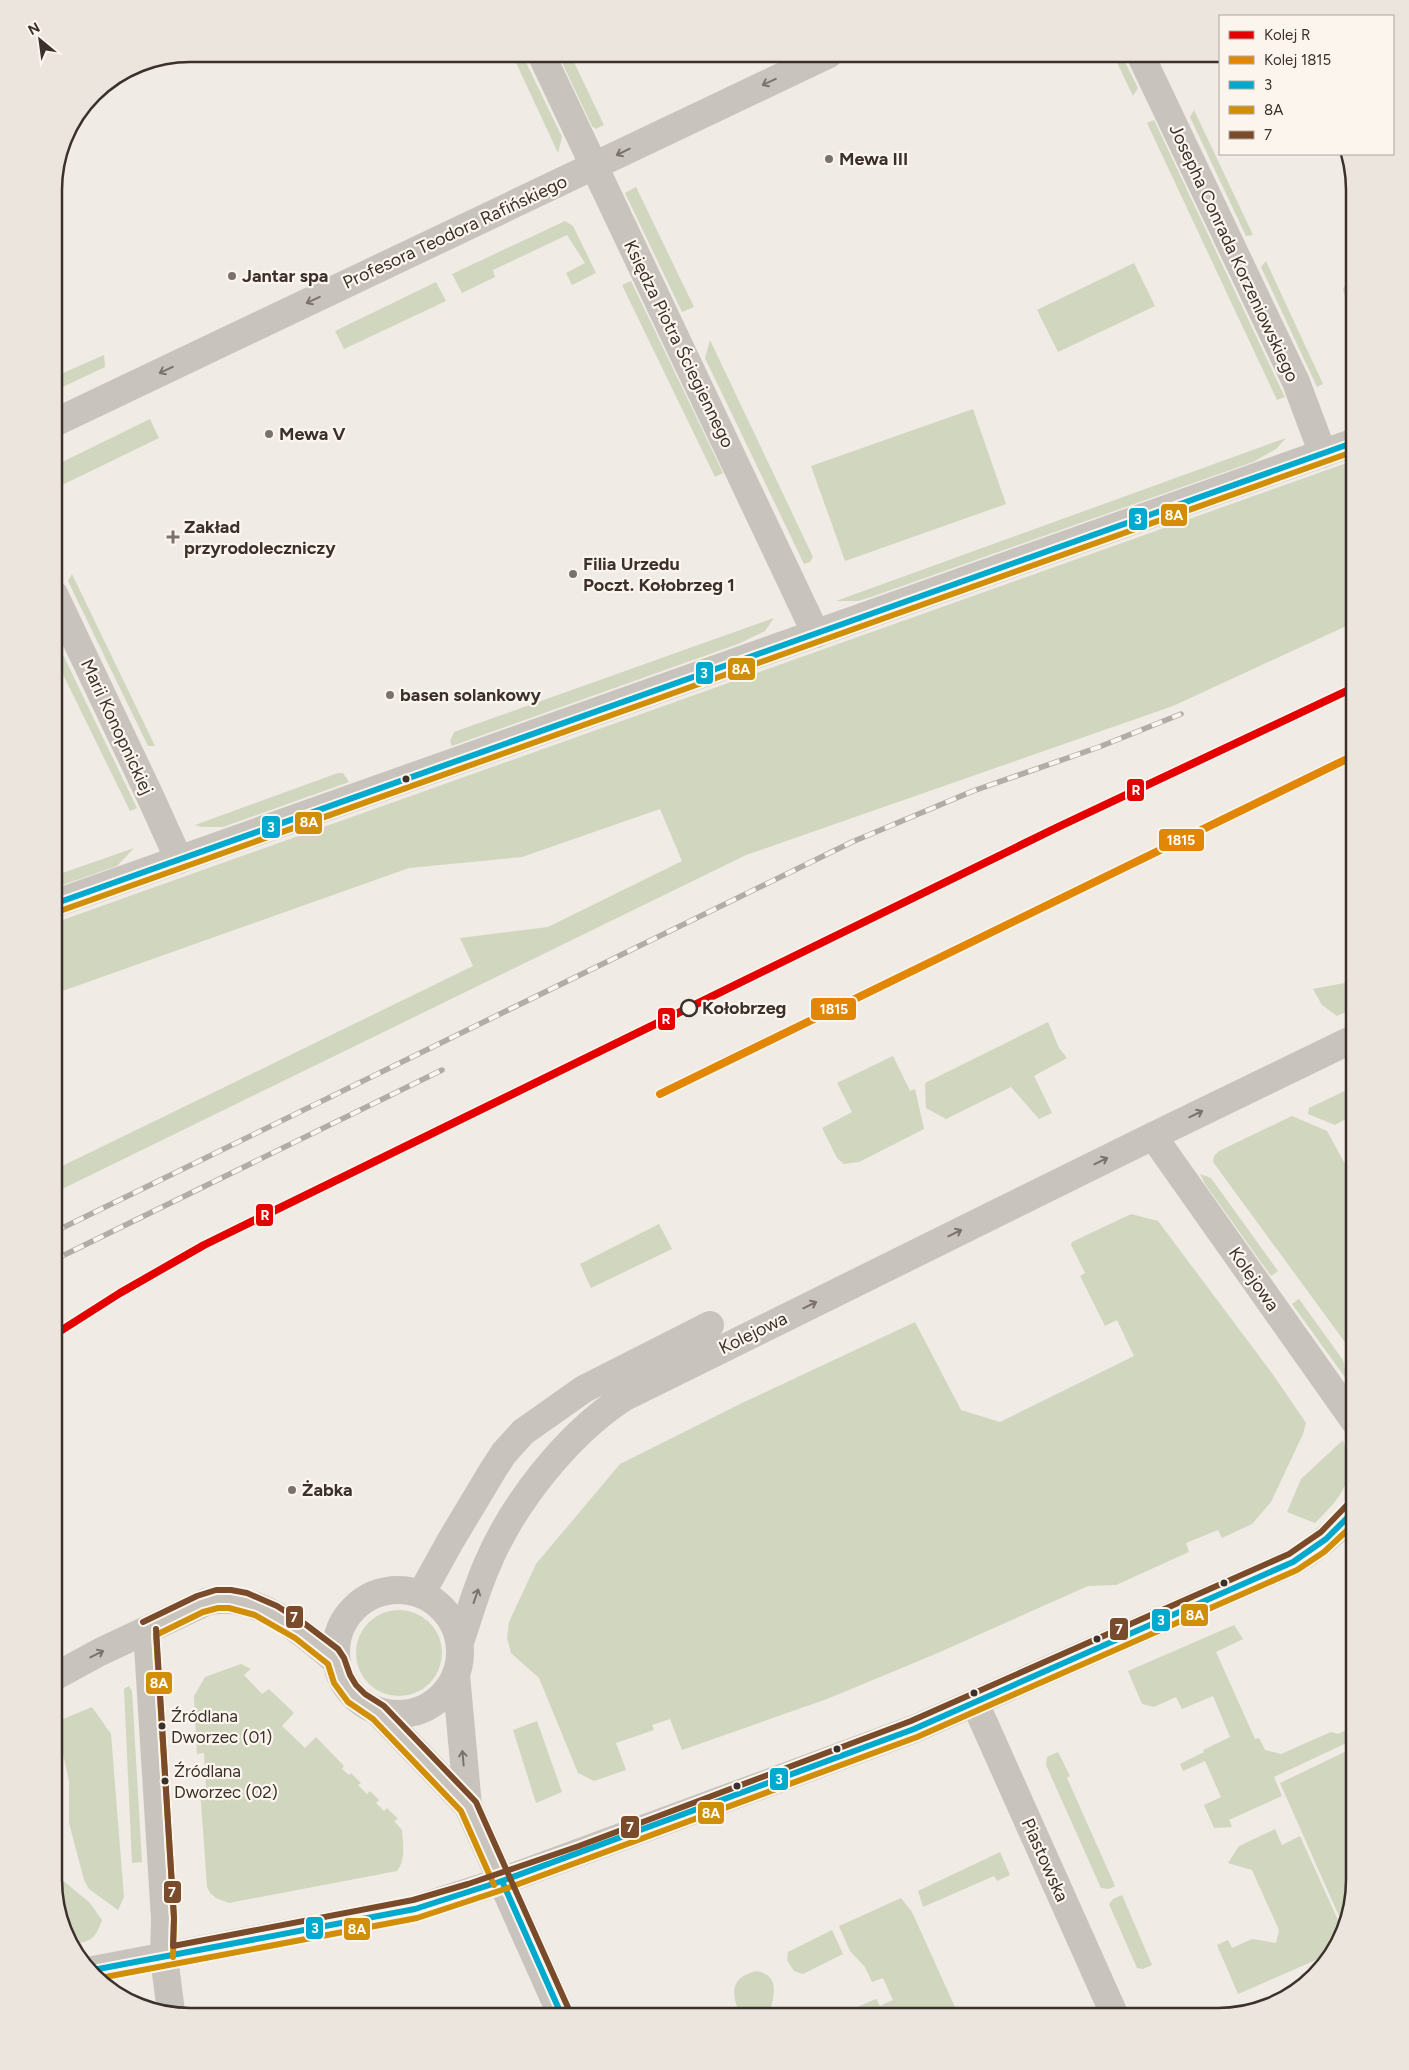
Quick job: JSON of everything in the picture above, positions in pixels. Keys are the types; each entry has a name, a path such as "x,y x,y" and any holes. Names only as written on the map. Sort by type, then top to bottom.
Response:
{"street":[{"name":"Księdza Piotra Ściegiennego","path":"545,63 816,634"},
{"name":"Profesora Teodora Rafińskiego","path":"63,419 810,63"},
{"name":"Josepha Conrada Korzeniowskiego","path":"1144,63 1292,374 1306,405 1323,454"},
{"path":"63,901 1346,445"},
{"name":"Marii Konopnickiej","path":"63,612 179,860"},
{"name":"Kolejowa","path":"421,1594 451,1540 504,1453 523,1432 584,1389 714,1338 1152,1136 1346,1042"},
{"name":"Kolejowa","path":"1152,1136 1346,1409"},
{"name":"Kolejowa","path":"460,1642 452,1620 430,1598 401,1590 387,1591 374,1594 362,1601 344,1621 336,1646 336,1661 344,1684 352,1694 378,1712 406,1714 416,1712 428,1707 444,1694 456,1675 460,1661 460,1642 487,1565 526,1497 546,1470 570,1442 599,1414 714,1338"},
{"path":"99,1969 415,1909 502,1881 890,1739 975,1703 1294,1562 1314,1550 1330,1537 1346,1520"},
{"name":"Kolejowa","path":"62,1673 206,1602 218,1599 239,1601 282,1619 303,1632 336,1661"},
{"path":"147,1630 165,1919 164,1958 170,2005"},
{"path":"456,1675 468,1806 558,2007"},
{"name":"Piastowska","path":"975,1703 1111,2008"},
{"path":"378,1712 468,1806"}],"green space":[{"path":"516,63 526,63 562,137 558,153"},
{"path":"562,63 574,63 604,125 596,129 592,126"},
{"path":"1117,63 1126,63 1138,88 1133,96"},
{"path":"1194,110 1253,235 1246,236 1190,117"},
{"path":"1154,120 1285,397 1277,400 1147,123"},
{"path":"636,187 694,307 682,312 625,193"},
{"path":"565,221 573,226 596,273 572,285 566,273 585,263 567,235 493,270 495,277 462,293 452,274"},
{"path":"1266,261 1323,384 1317,387 1261,267"},
{"path":"1134,263 1155,306 1058,352 1037,310"},
{"path":"631,281 723,473 715,477 622,285"},
{"path":"436,282 446,301 344,349 335,331"},
{"path":"1346,283 1346,300 1343,289"},
{"path":"710,340 813,557 810,562 804,564 705,358"},
{"path":"104,355 105,367 63,387 63,373"},
{"path":"973,409 1006,504 845,561 811,466"},
{"path":"150,419 159,438 63,485 63,462"},
{"path":"1286,438 1276,449 1253,462 874,596 858,601 836,601"},
{"path":"1346,463 1346,626 1173,706 746,855 62,1189 62,1166 473,966 460,938 548,927 682,861 660,809 522,857 409,868 63,991 63,920"},
{"path":"72,574 155,746 148,746 68,581"},
{"path":"774,618 765,631 738,644 452,746 450,741 454,732"},
{"path":"63,654 137,808 130,811 63,674"},
{"path":"338,773 343,773 349,782 223,827 195,825"},
{"path":"134,848 117,866 63,885 63,873"},
{"path":"1346,983 1346,1012 1337,1016 1322,1005 1313,989"},
{"path":"1048,1022 1059,1048 1067,1058 1034,1076 1052,1113 1039,1119 1011,1087 946,1119 926,1108 925,1083"},
{"path":"893,1056 910,1091 915,1089 924,1129 859,1162 844,1164 837,1158 822,1128 852,1112 837,1083"},
{"path":"1346,1090 1346,1119 1335,1125 1308,1114 1309,1108"},
{"path":"1292,1116 1327,1131 1346,1166 1346,1344 1213,1162 1214,1156 1219,1151"},
{"path":"1200,1174 1211,1178 1278,1271 1271,1276 1205,1184"},
{"path":"1131,1214 1158,1221 1274,1376 1306,1423 1303,1434 1271,1502 1252,1524 1222,1538 1218,1530 1186,1543 1189,1552 1116,1585 1088,1586 933,1655 827,1699 682,1750 670,1719 652,1725 654,1730 616,1743 626,1770 594,1781 578,1773 539,1678 511,1653 507,1638 509,1622 536,1564 620,1464 742,1403 915,1322 961,1410 1000,1422 1134,1356 1117,1320 1105,1326 1080,1276 1085,1273 1071,1245 1072,1242"},
{"path":"659,1224 672,1249 591,1288 580,1264"},
{"path":"1299,1299 1343,1360 1346,1379 1292,1304"},
{"path":"1343,1440 1346,1450 1346,1480 1344,1486 1333,1504 1315,1523 1287,1512 1301,1479"},
{"path":"391,1610 407,1610 416,1613 430,1622 439,1636 442,1653 439,1670 430,1684 416,1693 407,1696 391,1696 375,1689 363,1677 356,1661 356,1645 363,1629 375,1617"},
{"path":"1234,1625 1243,1639 1216,1652 1255,1739 1259,1738 1265,1750 1281,1754 1331,1732 1338,1734 1346,1730 1346,1743 1274,1777 1282,1796 1229,1820 1232,1827 1214,1828 1204,1805 1221,1797 1205,1761 1183,1771 1180,1764 1230,1737 1213,1696 1182,1709 1176,1697 1154,1707 1142,1704 1128,1671"},
{"path":"241,1664 251,1669 244,1675 262,1694 269,1689 294,1713 282,1726 305,1748 316,1737 344,1766 342,1769 349,1775 351,1773 361,1783 358,1785 367,1794 370,1791 379,1800 376,1803 384,1811 387,1808 398,1819 394,1821 402,1830 403,1852 402,1862 397,1871 229,1903 216,1898 210,1893 207,1887 200,1788 206,1788 204,1753 197,1754 194,1696 205,1677"},
{"path":"129,1686 132,1691 142,1862 132,1863 124,1689"},
{"path":"92,1707 111,1734 124,1897 118,1910 89,1889 84,1880 69,1823 69,1781 62,1750 62,1719"},
{"path":"537,1721 562,1792 536,1803 513,1730"},
{"path":"1346,1751 1346,1879 1345,1896 1340,1918 1280,1783"},
{"path":"1058,1752 1070,1776 1067,1778 1115,1886 1109,1889 1101,1888 1046,1765 1047,1757"},
{"path":"1275,1829 1282,1845 1300,1836 1339,1922 1329,1943 1318,1959 1238,1994 1217,1945 1228,1940 1232,1948 1252,1939 1276,1943 1279,1930 1252,1870 1228,1863 1239,1846"},
{"path":"1000,1852 1010,1875 997,1881 994,1876 923,1907 918,1891"},
{"path":"62,1880 90,1903 102,1920 94,1936 88,1941 80,1943 72,1928 67,1912"},
{"path":"1122,1895 1152,1965 1143,1969 1137,1968 1109,1904 1113,1899"},
{"path":"901,1898 912,1912 955,2008 856,2008 876,1999 880,2006 893,2000 883,1978 872,1982 865,1967 850,1951 839,1926"},
{"path":"832,1930 843,1954 803,1974 794,1971 787,1960 788,1952"},
{"path":"757,1971 770,1978 774,1989 771,2008 738,2008 735,2001 735,1988 737,1982 748,1974"}],"railway":[{"path":"62,1228 852,842 973,791 1099,747 1181,714"},
{"path":"62,1256 442,1070"}],"rail line":[{"name":"R","path":"62,1330 120,1293 204,1245 1058,827 1346,691"},
{"name":"1815","path":"660,1094 1346,759"}],"transit line":[{"name":"3","path":"63,901 1346,445"},
{"name":"8A","path":"63,910 1346,454"},
{"name":"7","path":"156,1629 174,1918 173,1946 413,1900 468,1884 579,1846 911,1721 1289,1554 1321,1532 1346,1506"},
{"name":"3","path":"99,1969 415,1909 502,1881 914,1729 1293,1562 1326,1539 1346,1519"},
{"name":"8A","path":"107,1977 417,1918 505,1889 917,1737 1297,1570 1324,1552 1346,1531"},
{"name":"7","path":"143,1622 197,1596 216,1590 231,1590 247,1593 277,1606 338,1649 356,1685 365,1694 384,1706 476,1802 568,2007"},
{"name":"8A","path":"173,1957 174,1918 156,1635 203,1612 218,1608 229,1608 255,1615 295,1638 328,1664 334,1683 348,1702 373,1719 461,1811 494,1885"},
{"name":"3","path":"502,1881 558,2007"}],"place":[{"name":"Mewa III","path":"829,159"},
{"name":"Jantar spa","path":"232,276"},
{"name":"Mewa V","path":"269,434"},
{"name":"Zakład przyrodoleczniczy","path":"173,537"},
{"name":"Filia Urzedu Poczt. Kołobrzeg 1","path":"573,574"},
{"name":"basen solankowy","path":"390,695"},
{"name":"Kołobrzeg","path":"689,1008"},
{"name":"Żabka","path":"292,1490"},
{"name":"Źródlana Dworzec (01)","path":"162,1726"},
{"name":"Źródlana Dworzec (02)","path":"165,1781"}]}
